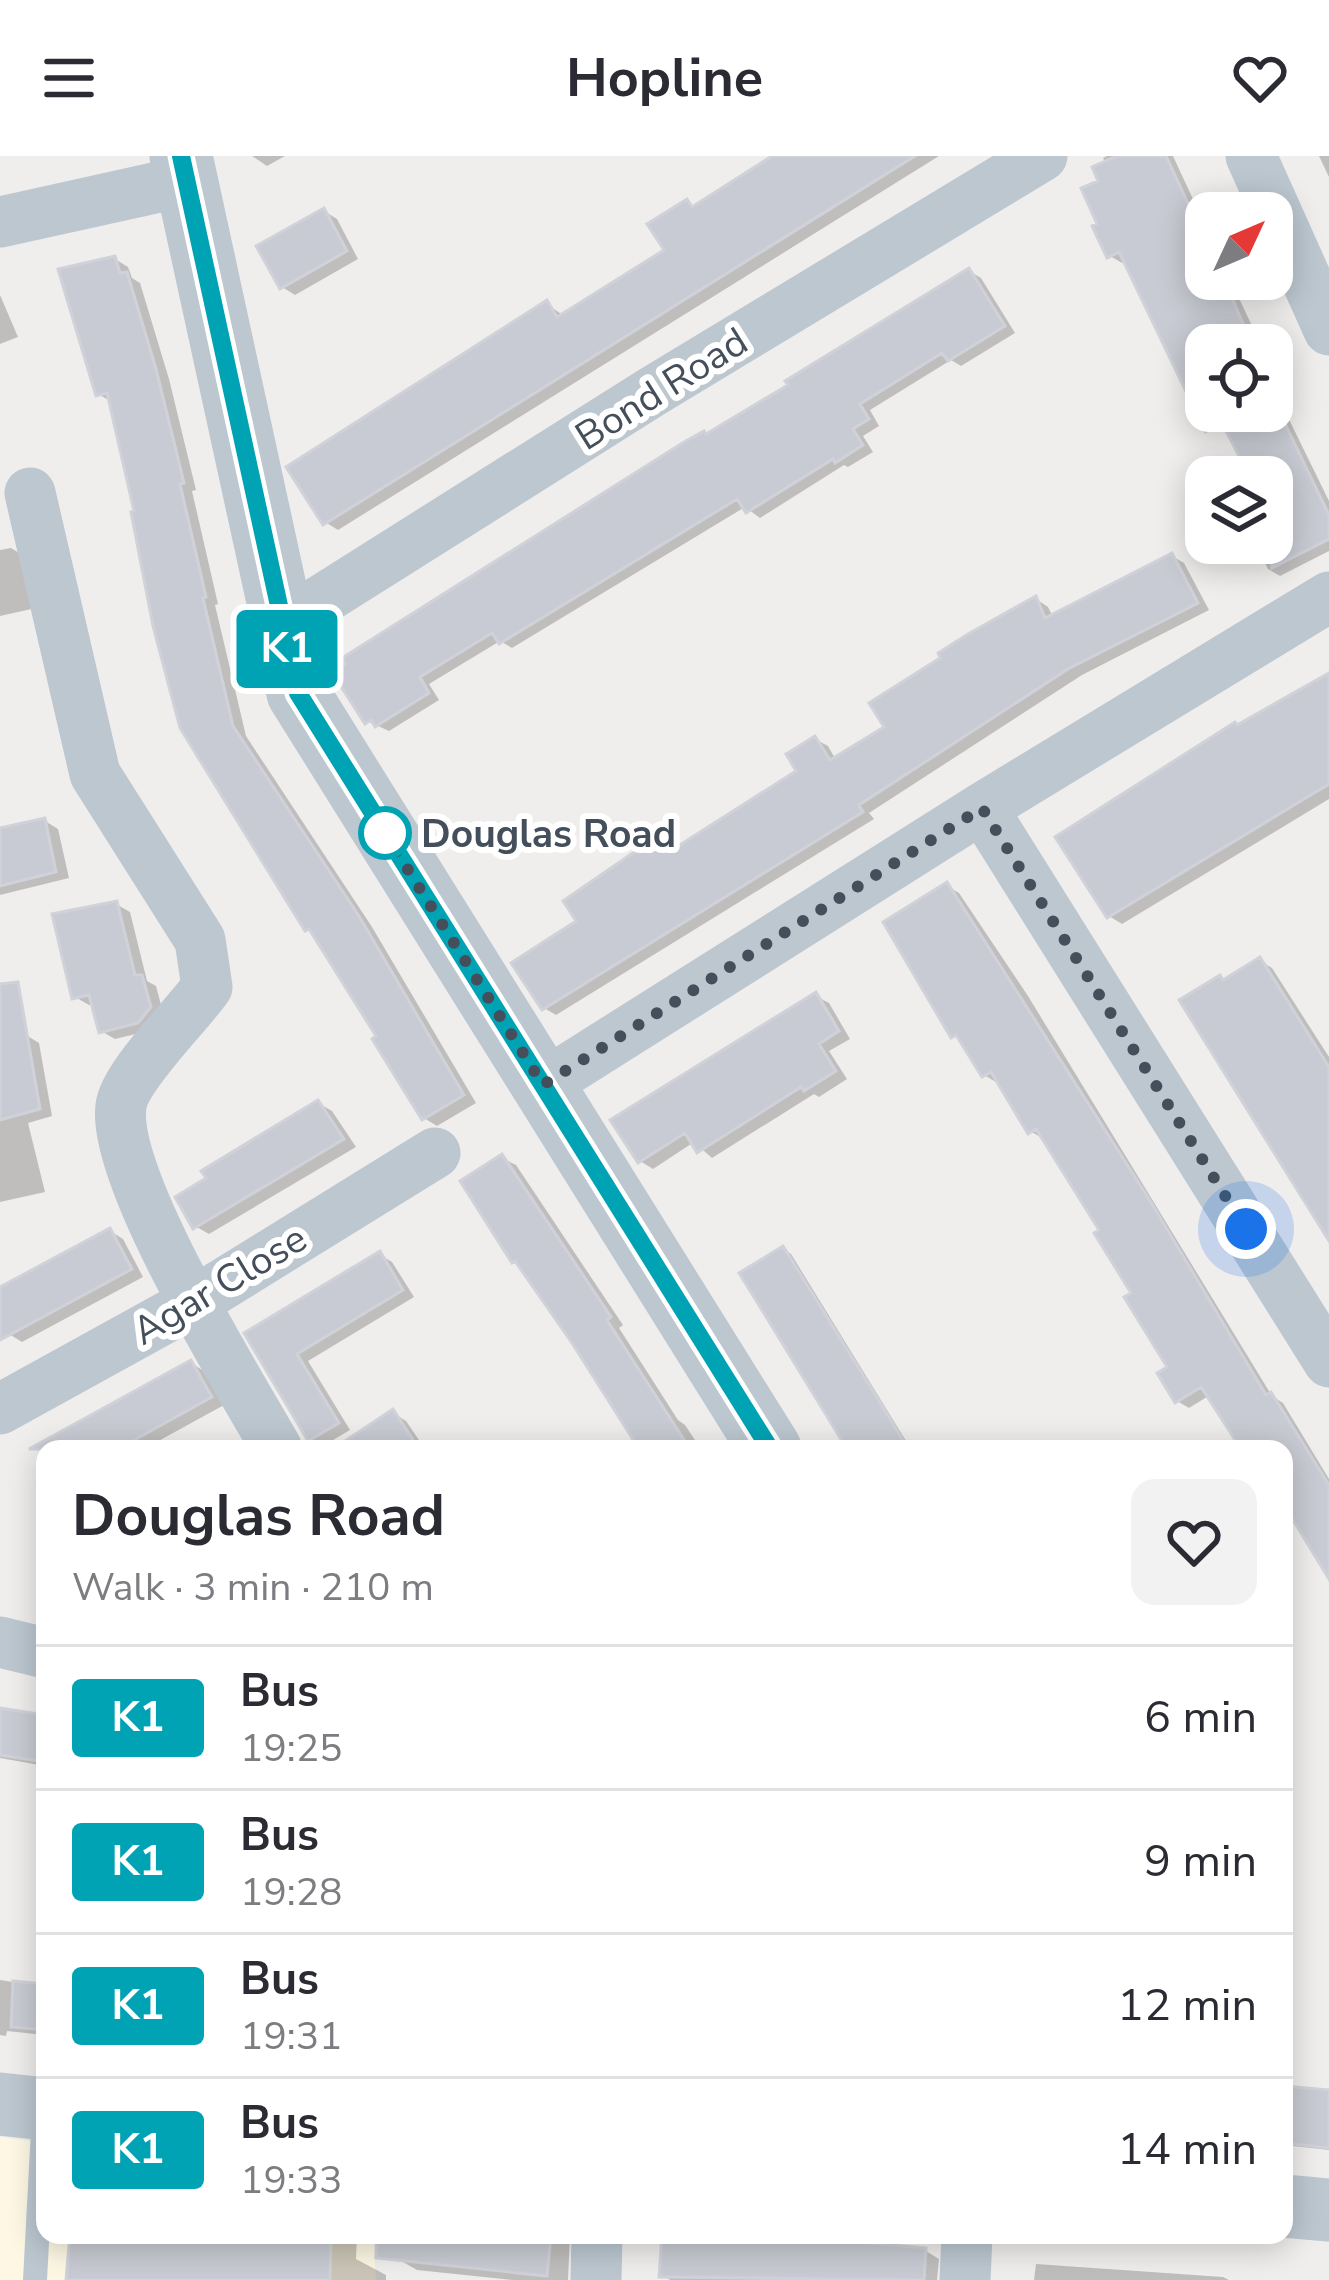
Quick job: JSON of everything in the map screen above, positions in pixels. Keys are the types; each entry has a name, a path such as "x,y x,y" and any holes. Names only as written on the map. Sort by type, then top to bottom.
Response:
{"street":[{"name":"Bond Road","path":"282,625 631,405 1042,156"},
{"path":"1251,156 1329,330"},
{"path":"0,223 184,169 298,693 764,1440"},
{"path":"30,493 95,774 200,940 207,987 186,1018 143,1064 121,1104 125,1158 194,1302 273,1440"},
{"path":"543,1085 982,808 1329,597"},
{"path":"982,808 1329,1363"},
{"name":"Agar Close","path":"0,1409 194,1302 436,1153"},
{"path":"0,1642 36,1651"},
{"path":"0,2104 36,2108"},
{"path":"1293,2207 1329,2210"},
{"path":"596,2280 597,2244"},
{"path":"965,2280 967,2244"}],"lane":[{"path":"35,2280 37,2244"}],"shaded area":[{"path":"0,2137 36,2142 36,2244 374,2244 376,2280 0,2280"}],"building":[{"path":"772,156 915,156 323,525 286,467 547,300 557,317 664,250 647,224 687,199 692,207"},
{"path":"1117,156 1166,156 1185,197 1185,300 1233,300 1243,324 1185,324 1185,389 1119,252 1107,258 1092,226 1097,224 1081,188 1098,181 1092,167"},
{"path":"324,208 347,251 280,289 256,246"},
{"path":"115,256 120,273 127,272 156,369 233,726 359,916 464,1095 422,1120 372,1039 376,1036 180,728 153,626 134,511 107,393 96,396 58,269"},
{"path":"969,268 1005,326 948,361 942,353 860,404 869,419 853,429 863,445 746,513 737,499 499,644 492,633 420,677 429,693 375,727 371,720 365,724 333,674 345,664 342,658 684,442 788,385 785,381"},
{"path":"1227,432 1289,432 1329,515 1329,539 1293,557 1293,456 1239,456"},
{"path":"1172,553 1198,603 1068,669 859,805 863,812 542,1010 511,963 576,921 563,901 662,833 672,850 796,771 786,754 815,736 830,760 884,727 869,703 940,658 938,653 968,634 1036,596 1045,618"},
{"path":"1329,673 1329,784 1107,918 1055,837 1235,722"},
{"path":"45,818 56,872 0,886 0,828"},
{"path":"947,882 1149,1199 1266,1395 1271,1392 1329,1485 1329,1579 1293,1520 1293,1440 1235,1440 1201,1387 1175,1403 1157,1373 1167,1367 1124,1297 1131,1293 1094,1233 1099,1230 1036,1129 1028,1134 991,1072 982,1077 956,1035 951,1038 883,922"},
{"path":"117,901 135,975 142,975 151,1007 138,1023 99,1033 89,995 72,999 52,914"},
{"path":"1260,957 1329,1067 1329,1241 1179,1000"},
{"path":"18,982 40,1109 0,1120 0,984"},
{"path":"816,992 839,1031 819,1044 836,1071 804,1091 801,1087 697,1153 685,1133 638,1163 610,1120"},
{"path":"318,1100 344,1139 193,1229 175,1197 206,1178 201,1171"},
{"path":"502,1154 611,1317 607,1320 684,1440 633,1440 460,1181"},
{"path":"110,1228 132,1269 0,1340 0,1287"},
{"path":"783,1246 902,1440 841,1440 739,1273"},
{"path":"380,1251 403,1290 297,1354 339,1423 310,1440 244,1333"},
{"path":"191,1360 212,1397 134,1440 45,1440"},
{"path":"393,1409 413,1440 346,1440"},
{"path":"0,1708 36,1714 36,1761 0,1755"},
{"path":"13,1981 36,1983 36,2029 11,2027"},
{"path":"1293,2087 1329,2090 1329,2148 1293,2144"},
{"path":"69,2244 331,2244 330,2280 66,2280"},
{"path":"377,2244 550,2244 547,2276 376,2258"},
{"path":"661,2244 926,2248 924,2280 659,2277"}],"bus line":[{"name":"K1","path":"181,156 298,693 764,1440"}],"place":[{"name":"Douglas Road","path":"385,833"}],"route":[{"path":"385,833 543,1085 982,808 1246,1229"}]}
